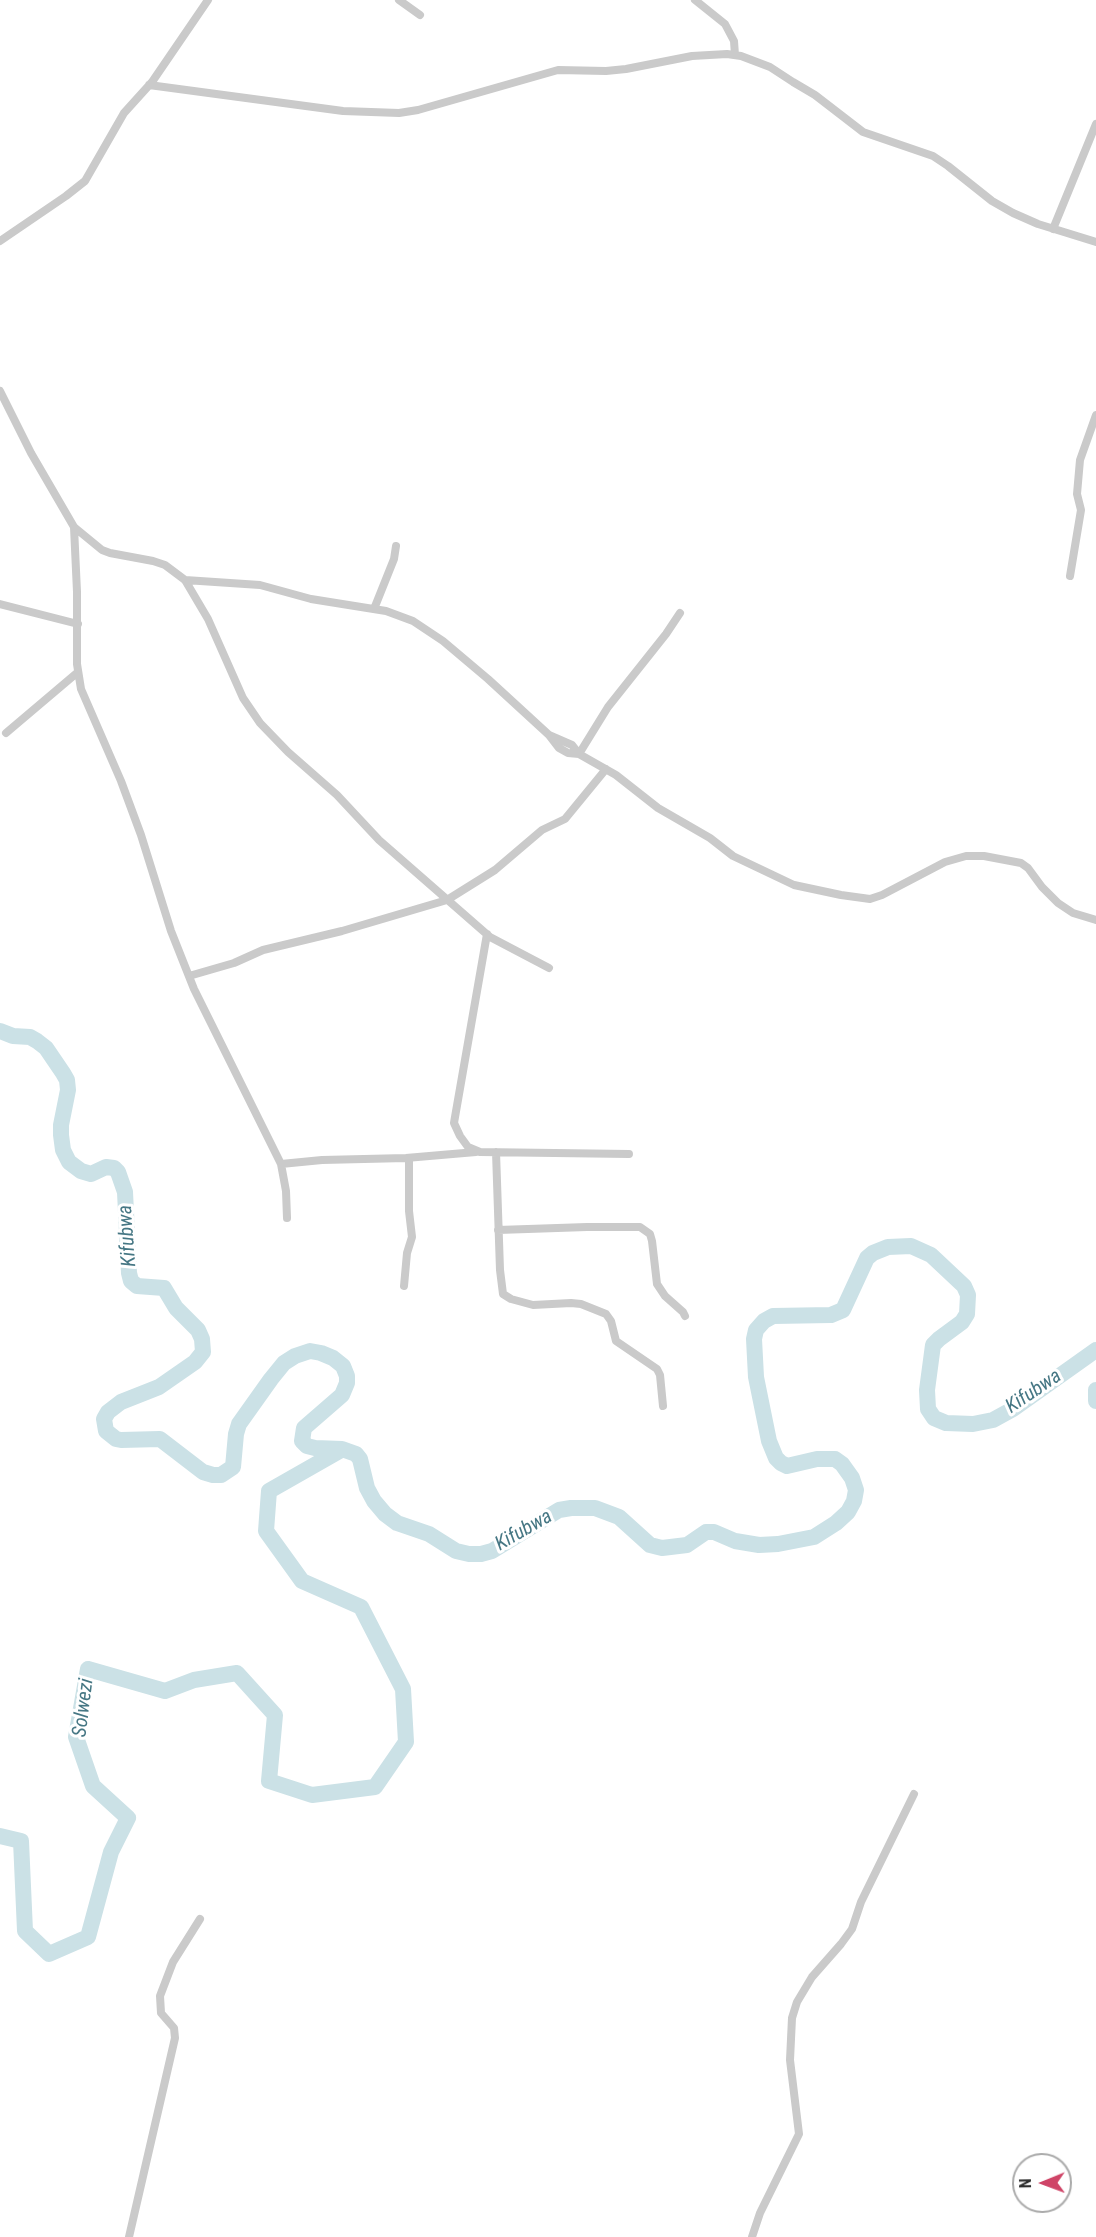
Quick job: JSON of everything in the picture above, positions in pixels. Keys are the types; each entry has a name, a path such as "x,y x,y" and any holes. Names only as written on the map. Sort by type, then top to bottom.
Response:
{"street":[{"path":"0,241 85,181 124,113 149,85 208,0"},
{"path":"399,0 420,15"},
{"path":"695,0 725,24 731,34 735,55"},
{"path":"149,85 343,111 399,113 418,110 558,70 616,70 692,56 735,55 770,67 815,95 863,132 933,156 992,201 1013,213 1053,229 1096,242"},
{"path":"1053,229 1096,124"},
{"path":"0,391 31,453 74,527 102,550 153,561 185,580 208,619 243,698 260,723 288,752 337,795 379,840 487,934 514,951 549,968"},
{"path":"1070,576 1081,510 1077,494 1080,460 1096,415"},
{"path":"74,527 78,672 85,700 121,781 141,835 171,931 189,976 281,1164 286,1191 287,1218"},
{"path":"374,609 394,559 396,546"},
{"path":"185,580 254,584 311,599 374,609 405,617 424,626 468,661 549,735 572,745 579,754 606,769 658,808 710,838 733,856 794,885 841,895 870,898 882,895 945,862 966,856 984,856 1021,863 1058,903 1073,913 1096,920"},
{"path":"0,604 78,624"},
{"path":"579,754 614,699 680,613"},
{"path":"6,733 78,672"},
{"path":"189,976 234,963 264,950 342,931 447,900 495,870 542,830 565,819 606,769"},
{"path":"480,1152 468,1147 454,1123 487,934"},
{"path":"281,1164 480,1152 629,1154"},
{"path":"496,1152 502,1294 533,1305 580,1304 606,1314 611,1322 616,1341 657,1369 660,1375 663,1406"},
{"path":"404,1286 407,1252 412,1238 409,1211 409,1158"},
{"path":"498,1230 640,1227 650,1234 657,1284 685,1316"},
{"path":"752,2237 760,2213 799,2134 790,2060 792,2018 796,2002 812,1977 852,1929 861,1902 914,1794"},
{"path":"129,2237 175,2038 174,2028 161,2013 160,1996 173,1962 200,1919"}],"waterway":[{"name":"Kifubwa","path":"0,1031 13,1036 30,1037 37,1041 46,1048 63,1073 67,1080 68,1090 61,1125 63,1150 69,1162 81,1171 91,1174 106,1167 114,1168 118,1172 125,1192 131,1281 137,1286 164,1288 176,1308 198,1330 202,1339 203,1352 195,1362 159,1387 121,1402 108,1412 104,1419 106,1431 121,1440 160,1439 203,1472 221,1475 233,1467 239,1424 284,1363 310,1351 321,1353 333,1358 343,1366 347,1383 342,1395 304,1428 302,1441 307,1446 315,1448 342,1449 356,1454 360,1459 367,1488 385,1514 397,1523 429,1534 456,1551 469,1554 492,1551 559,1510 571,1508 595,1508 619,1517 650,1545 662,1548 687,1545 706,1532 714,1532 735,1541 759,1545 778,1544 814,1537 836,1523 848,1512 854,1501 856,1490 852,1478 842,1464 835,1459 817,1459 787,1466 776,1458 769,1441 756,1377 754,1339 756,1330 764,1321 773,1316 831,1315 843,1310 867,1258 888,1247 911,1246 931,1255 964,1286 968,1295 967,1314 962,1322 933,1345 927,1390 928,1409 934,1418 946,1423 973,1424 993,1420 1013,1409 1096,1350"},
{"name":"Kifubwa","path":"1096,1390 1096,1401"},
{"name":"Solwezi","path":"0,1836 21,1841 25,1931 49,1954 88,1937 111,1852 128,1818 93,1786 76,1737 88,1669 165,1691 194,1680 237,1673 275,1715 269,1781 312,1795 375,1787 406,1742 403,1689 361,1607 302,1581 266,1531 269,1491 341,1450"}]}
